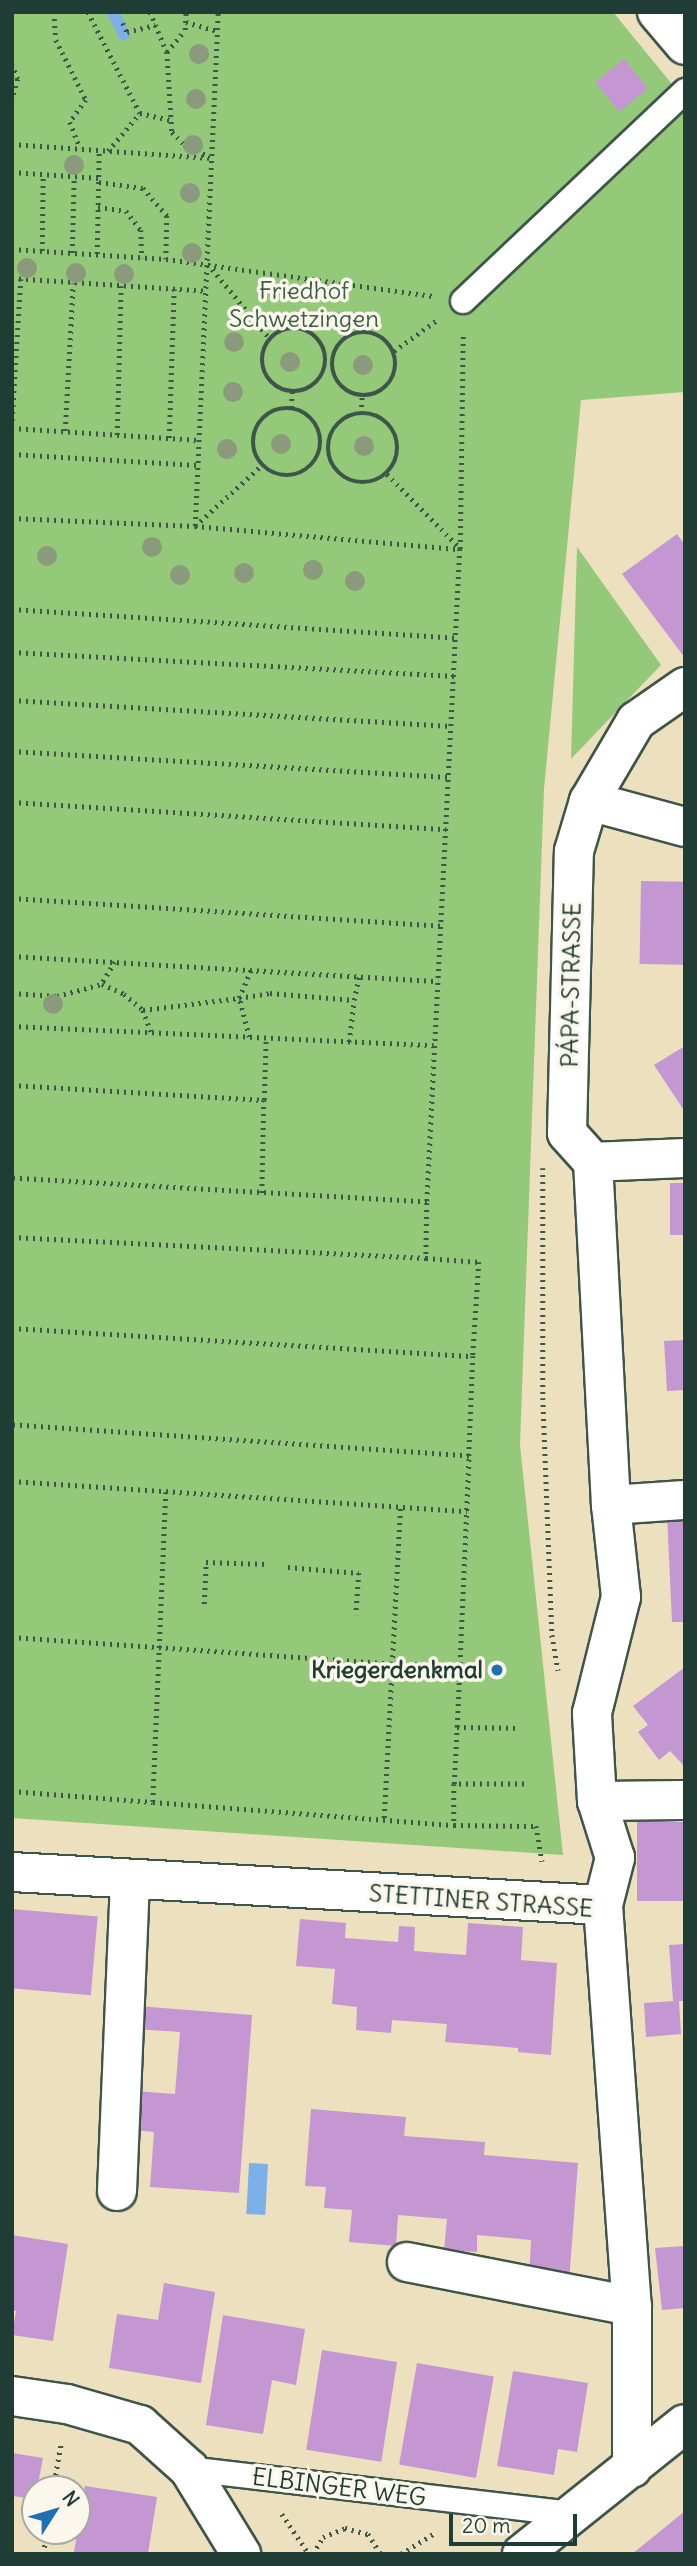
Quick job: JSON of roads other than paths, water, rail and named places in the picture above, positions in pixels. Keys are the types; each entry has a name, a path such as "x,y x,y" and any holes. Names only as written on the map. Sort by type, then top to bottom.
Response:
{"street":[{"path":"657,12 685,45"},
{"name":"PÁPA-STRASSE","path":"593,1162 567,1133 574,850 589,802 636,721 685,687"},
{"path":"589,802 685,827"},
{"path":"603,1905 615,1858 597,1801 593,1713 621,1597 611,1505 593,1162 685,1158"},
{"path":"611,1505 685,1500"},
{"path":"597,1801 685,1800"},
{"name":"STETTINER STRASSE","path":"12,1872 603,1905 632,2306 632,2468"},
{"path":"117,2191 130,1879"},
{"path":"407,2262 632,2306"},
{"path":"12,2396 67,2404 140,2425 189,2469 241,2554"},
{"path":"522,2554 685,2424"}],"lane":[{"path":"463,301 685,91"},
{"name":"ELBINGER WEG","path":"189,2469 572,2514"}],"water":[{"path":"249,2163 268,2164 265,2215 246,2214"}],"waterway":[{"path":"113,12 124,35"}],"place":[{"name":"Kriegerdenkmal","path":"497,1670"}],"park label":[{"name":"Friedhof Schwetzingen","path":"304,305"}]}
